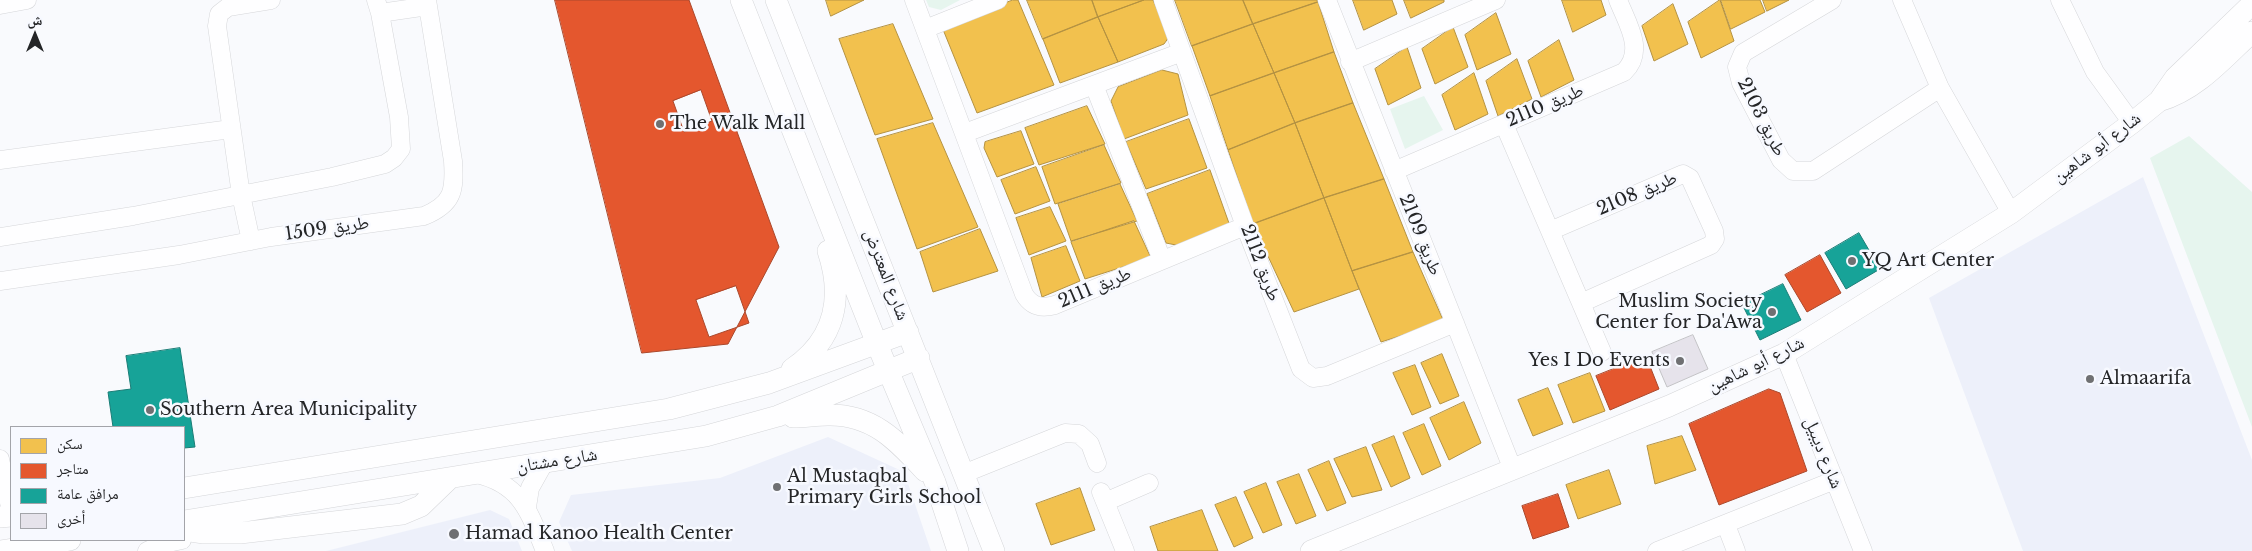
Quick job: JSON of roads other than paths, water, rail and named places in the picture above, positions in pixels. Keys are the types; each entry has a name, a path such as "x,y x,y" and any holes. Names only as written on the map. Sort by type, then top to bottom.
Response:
{"street":[{"path":"0,5 27,0"},
{"path":"251,241 240,194 217,26 217,7 271,0"},
{"name":"شارع المعترض","path":"741,0 877,344 935,482 958,551"},
{"name":"شارع المعترض","path":"776,0 994,551"},
{"path":"786,0 796,49"},
{"name":"طريق 2111","path":"914,0 1024,294 1034,305 1040,307 1055,305 1245,226"},
{"path":"924,28 998,0"},
{"name":"طريق 2112","path":"1163,0 1245,226 1298,363 1306,374 1313,378 1327,376 1455,323"},
{"name":"طريق 2109","path":"1326,0 1513,470"},
{"path":"1350,62 1463,6 1496,0"},
{"name":"طريق 2110","path":"1394,171 1624,72 1630,66 1636,49 1618,0"},
{"name":"طريق 2103","path":"1832,0 1742,54 1737,67 1741,83 1781,160 1793,171 1812,171 1940,88"},
{"path":"1902,0 1940,88 2011,213"},
{"path":"2060,0 2095,72 2132,123"},
{"path":"0,237 134,216 332,177 385,164 401,149 399,117 378,7 427,3"},
{"name":"طريق 1509","path":"0,281 179,255 251,241 424,216 436,211 446,203 453,191 453,161 427,3"},
{"name":"شارع أبو شاهين","path":"2159,101 2188,89 2210,70 2249,16"},
{"name":"شارع أبو شاهين","path":"1310,551 1347,544 1513,470 1669,406 1784,354 2011,213 2159,101 2175,78 2249,16"},
{"path":"965,133 1182,52"},
{"path":"2210,70 2252,53"},
{"path":"1094,85 1162,260"},
{"path":"1504,124 1602,352"},
{"path":"0,160 231,129"},
{"path":"769,383 812,353 826,333 835,306 834,274 811,199 808,169"},
{"name":"طريق 2108","path":"1550,231 1683,174 1690,178 1714,231 1715,239 1711,245 1581,302"},
{"name":"شارع مشتان","path":"185,488 669,409 769,383 908,332"},
{"name":"شارع ديبيل","path":"1784,354 1863,551"},
{"name":"شارع مشتان","path":"185,521 706,436 778,416 919,358"},
{"path":"778,416 829,415 849,417 866,422 888,433 935,482"},
{"path":"963,474 1064,434 1079,434 1090,444 1097,463"},
{"path":"0,459 10,507"},
{"path":"527,507 530,488 544,463"},
{"path":"477,474 511,488 527,507 545,551"},
{"path":"194,532 240,533 402,514 421,506 450,478"},
{"path":"1656,551 1726,525 1834,480"},
{"path":"1126,551 1103,497 1149,483"},
{"path":"1726,525 1736,551"},
{"path":"11,546 60,541"},
{"path":"147,551 163,544 178,541"}],"place":[{"name":"The Walk Mall","path":"660,124"},
{"name":"YQ Art Center","path":"1852,261"},
{"name":"Muslim Society Center for Da'Awa","path":"1772,312"},
{"name":"Yes I Do Events","path":"1680,361"},
{"name":"Almaarifa","path":"2090,379"},
{"name":"Southern Area Municipality","path":"150,410"},
{"name":"Al Mustaqbal Primary Girls School","path":"777,487"},
{"name":"Hamad Kanoo Health Center","path":"454,534"}]}
